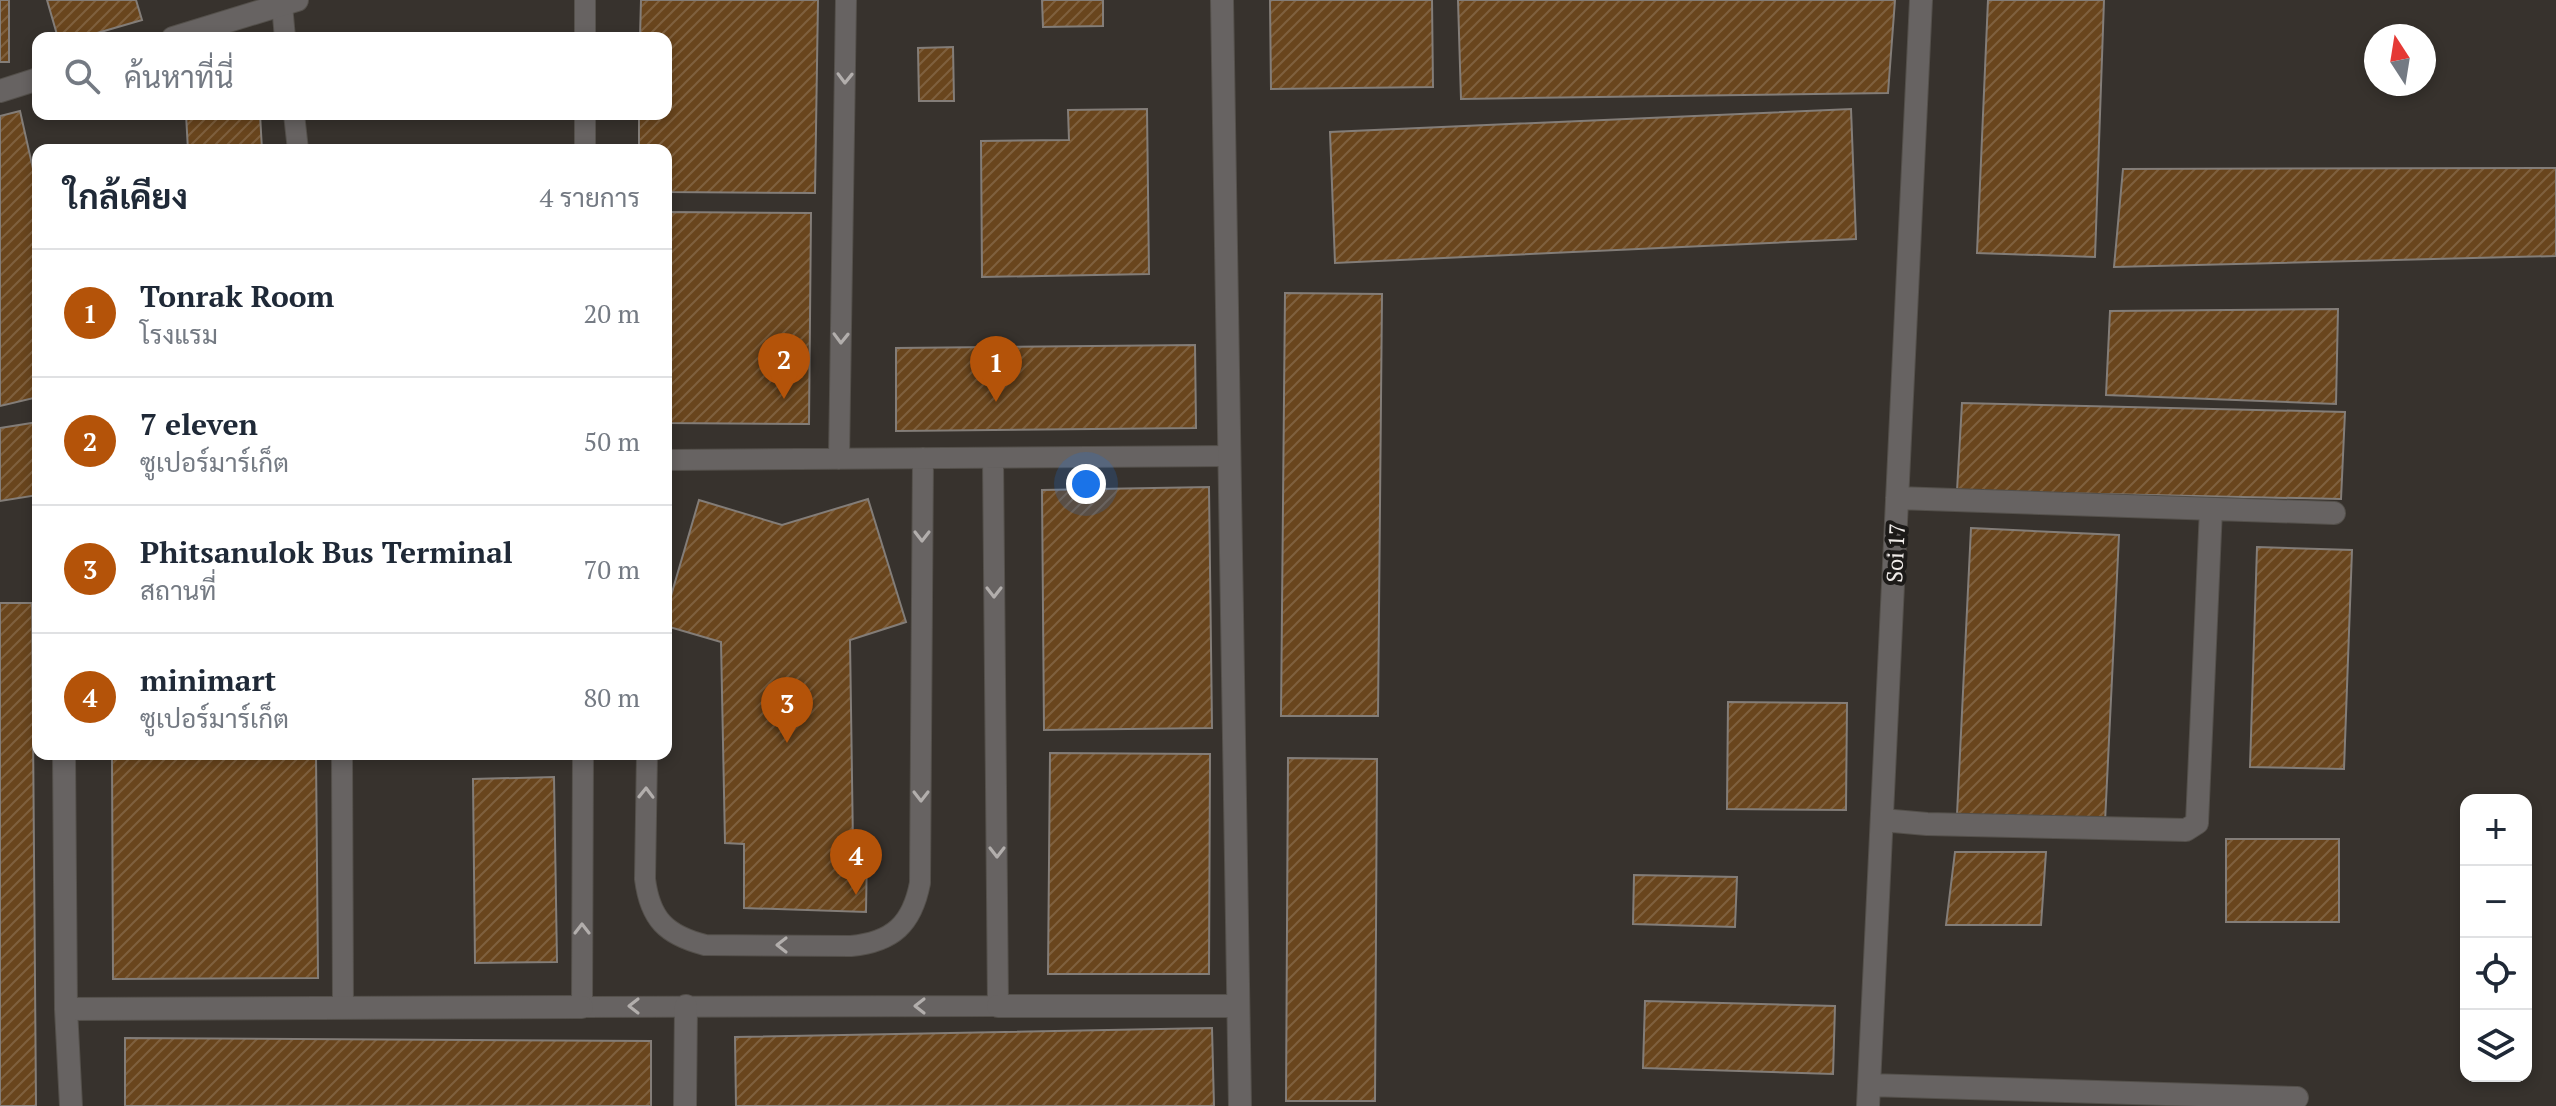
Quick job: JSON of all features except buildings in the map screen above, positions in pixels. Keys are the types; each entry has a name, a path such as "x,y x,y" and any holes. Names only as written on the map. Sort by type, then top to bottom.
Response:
{"street":[{"path":"1222,0 1240,1106"},
{"name":"Soi 17","path":"1868,1096 1921,0"},
{"path":"192,32 289,2"},
{"path":"0,91 32,81"},
{"path":"1897,498 2334,513"},
{"path":"1882,820 1927,824 2186,830 2193,827 2197,823 2211,509"},
{"path":"64,760 66,1009 71,1106"},
{"path":"685,1106 686,1006"},
{"path":"998,1006 1238,1006"},
{"path":"66,1009 582,1007"},
{"path":"1868,1096 2297,1098"}],"lane":[{"path":"585,0 585,32"},
{"path":"839,459 846,0"},
{"path":"286,32 289,2"},
{"path":"295,120 297,144"},
{"path":"585,120 585,144"},
{"path":"672,460 1229,456"},
{"path":"647,760 647,898 656,916 669,931 705,945 851,946 871,944 891,935 906,921 916,903 920,883 923,458"},
{"path":"583,760 582,1007 998,1006 993,458"},
{"path":"342,760 343,1007"}],"place":[{"name":"7 eleven","path":"784,399"},
{"name":"Tonrak Room","path":"996,402"},
{"name":"Phitsanulok Bus Terminal","path":"787,743"},
{"name":"minimart","path":"856,895"}]}
